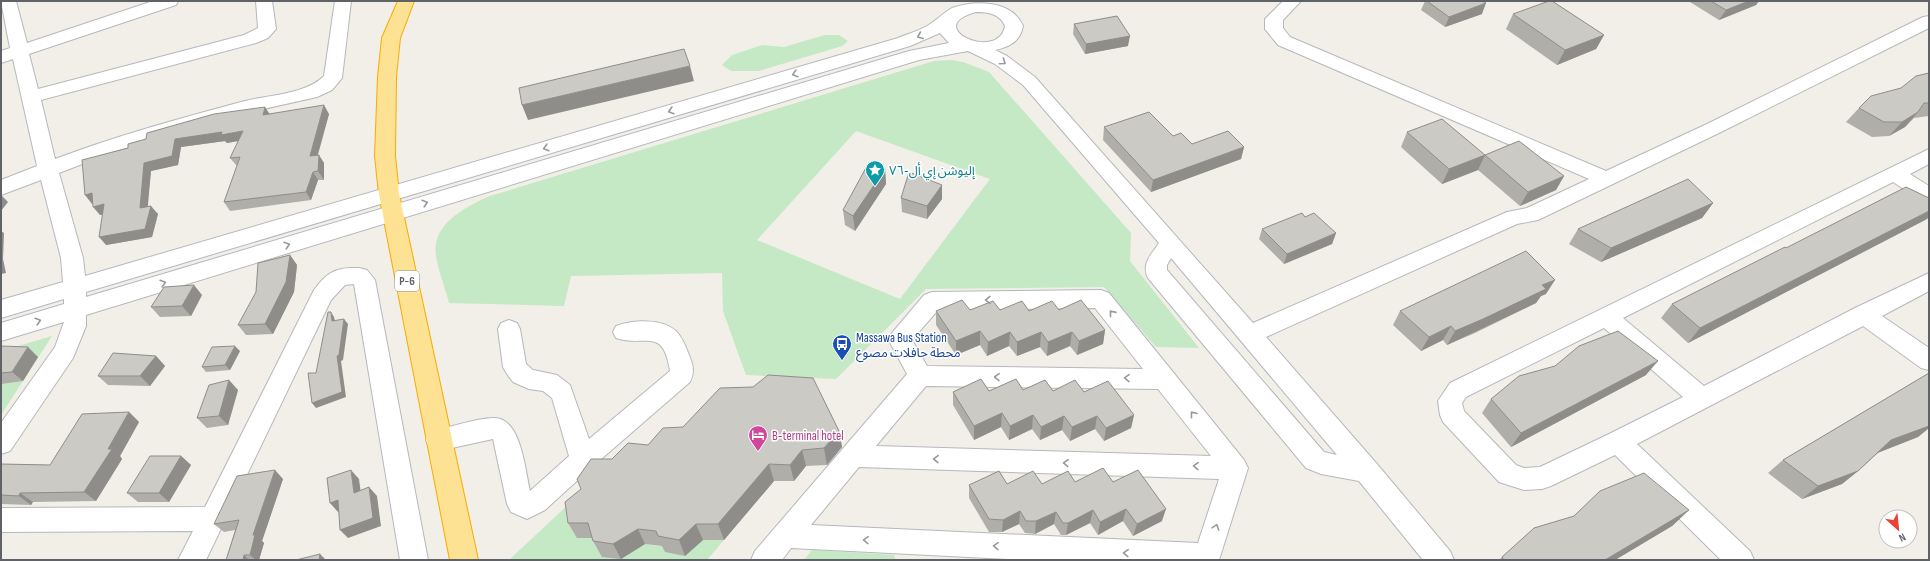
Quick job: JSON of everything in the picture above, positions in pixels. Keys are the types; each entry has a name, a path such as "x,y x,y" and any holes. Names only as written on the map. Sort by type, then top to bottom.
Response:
{"highway":[{"name":"P-6","path":"406,1 391,38 387,77 385,156 391,203 438,440 464,560"}],"street":[{"path":"1,57 170,1"},
{"path":"31,97 250,39 262,34 267,29 264,1"},
{"path":"1,188 109,146 248,106 310,93 325,86 333,78 342,1"},
{"path":"1000,1 1013,22 1018,54 1029,81"},
{"path":"1293,1 1274,19 1274,29 1284,40 1607,179"},
{"path":"1,443 65,351 75,326 75,287 72,258 48,170 9,5"},
{"path":"1,332 74,310 391,203 904,42 933,30 960,9 976,7 990,8 1002,12 1013,22"},
{"path":"960,9 946,24 947,33 955,41 1001,60 1029,81 1171,242 1249,335 1368,472 1440,560"},
{"path":"1249,335 1514,217 1531,215 1714,128 1929,20"},
{"path":"1,309 75,287 391,203 915,56 942,49 990,47 1003,42 1012,35 1013,22"},
{"path":"1929,156 1458,390 1450,402 1452,414 1508,474 1524,479 1542,478 1618,442 1929,280"},
{"path":"1895,174 1929,196"},
{"path":"1171,242 1156,264 1156,272 1315,460 1321,463 1368,472"},
{"path":"192,560 322,296 334,280 347,276 360,276 364,280 414,560"},
{"path":"920,376 900,339 932,301 1101,299 1166,379 1235,468"},
{"path":"1863,314 1929,361"},
{"path":"1606,317 1702,398"},
{"path":"509,329 515,367 521,375 529,379 549,382 562,392 583,459"},
{"path":"438,440 494,428 501,431 505,436 520,504 527,507 536,502 583,459 682,375 682,368 669,336 662,332 624,332"},
{"path":"920,376 1166,379"},
{"path":"765,560 920,376"},
{"path":"1618,442 1740,560"},
{"path":"852,456 1235,468"},
{"path":"786,536 913,551 1203,558 1235,468"},
{"path":"1,520 212,519"}],"green space":[{"path":"825,35 839,35 848,41 842,46 759,71 731,71 722,65 732,55 762,45 784,47"},
{"path":"951,60 963,62 989,72 1131,233 1130,261 1199,348 1156,347 1104,287 926,289 836,379 746,375 723,311 722,273 571,276 564,306 449,303 436,255 436,244 439,234 452,218 461,211 481,200 934,61","holes":["856,131 990,179 900,299 757,240"]},
{"path":"52,336 1,415 1,351"},
{"path":"599,476 597,539 621,559 645,544 657,546 703,540 724,540 707,560 509,560"},
{"path":"812,550 894,555 896,560 804,560"}],"building":[{"path":"1427,1 1482,1 1486,3 1449,17"},
{"path":"1552,1 1604,35 1565,50 1513,14"},
{"path":"1711,1 1749,1 1726,10"},
{"path":"1117,16 1130,36 1086,44 1074,24"},
{"path":"684,49 690,66 522,105 519,88"},
{"path":"1929,73 1929,103 1924,103 1918,112 1902,122 1884,122 1859,108 1871,96 1901,88 1916,76"},
{"path":"324,105 310,156 319,155 318,171 313,172 306,192 224,202 240,157 230,158 243,131 221,135 222,132 175,139 172,156 144,163 140,208 151,206 145,229 99,237 104,204 93,207 92,193 85,195 82,160 128,148 128,144 146,139 147,133 214,114 265,107 263,115"},
{"path":"1149,112 1173,136 1181,133 1192,144 1228,131 1244,147 1153,180 1104,127"},
{"path":"1442,119 1485,155 1449,169 1407,132"},
{"path":"1519,141 1564,176 1528,192 1485,155"},
{"path":"868,164 885,169 853,216 843,210"},
{"path":"909,172 942,185 927,206 901,198"},
{"path":"1688,179 1713,203 1611,248 1578,229"},
{"path":"1906,187 1929,198 1929,211 1700,328 1672,304 1785,247 1786,248"},
{"path":"1302,213 1305,217 1314,213 1336,233 1287,254 1262,229"},
{"path":"1526,251 1555,280 1542,285 1546,289 1455,331 1451,326 1429,337 1400,311"},
{"path":"290,255 286,282 265,324 238,325 256,292 258,263"},
{"path":"194,285 182,306 151,307 164,287"},
{"path":"962,300 970,310 993,301 1000,310 1022,301 1029,311 1052,301 1059,310 1081,300 1105,330 1079,341 1072,332 1048,342 1041,332 1017,342 1010,332 988,342 980,331 956,341 936,311"},
{"path":"328,312 331,312 332,321 344,319 339,355 337,356 342,392 312,403 308,373 316,373"},
{"path":"1618,331 1658,361 1521,433 1491,399 1519,376 1555,366 1579,346"},
{"path":"1,346 28,347 12,372 1,373"},
{"path":"235,346 225,365 202,367 212,347"},
{"path":"113,353 156,356 140,376 98,376"},
{"path":"1929,373 1929,426 1891,440 1858,471 1818,486 1783,460"},
{"path":"768,375 813,378 839,431 824,448 802,450 790,465 769,464 718,524 696,524 679,540 658,536 656,531 638,529 613,544 593,541 588,523 568,523 565,502 581,489 577,479 591,459 612,459 628,443 648,445 663,428 683,427 720,388 753,387"},
{"path":"981,379 989,391 1016,379 1023,390 1045,380 1053,391 1075,380 1084,392 1108,381 1134,415 1106,428 1097,416 1072,427 1064,416 1041,427 1033,415 1010,426 1002,413 974,426 953,392"},
{"path":"229,380 219,416 197,418 209,385"},
{"path":"129,412 108,449 112,449 84,492 20,493 19,496 1,495 1,464 50,465 82,414"},
{"path":"150,456 181,456 159,493 127,493"},
{"path":"1103,468 1113,482 1138,470 1166,509 1137,524 1126,509 1100,522 1093,510 1068,523 1063,523 1056,512 1036,521 1026,521 1020,511 1003,520 989,519 969,485 999,471 1007,484 1033,471 1042,484 1068,471 1075,482"},
{"path":"275,470 253,535 255,535 250,555 244,555 243,560 226,560 239,520 214,524 237,476"},
{"path":"351,470 354,493 369,487 373,518 340,530 338,500 330,503 327,478"},
{"path":"1644,473 1689,510 1605,560 1504,560 1502,557 1534,528 1574,516 1600,491"},
{"path":"320,554 319,560 296,560"}],"place":[{"name":"إليوشن إي أل-٧٦","path":"875,187"},
{"name":"Massawa Bus Station محطة حافلات مصوع","path":"842,361"},
{"name":"B-terminal hotel","path":"758,452"}]}
